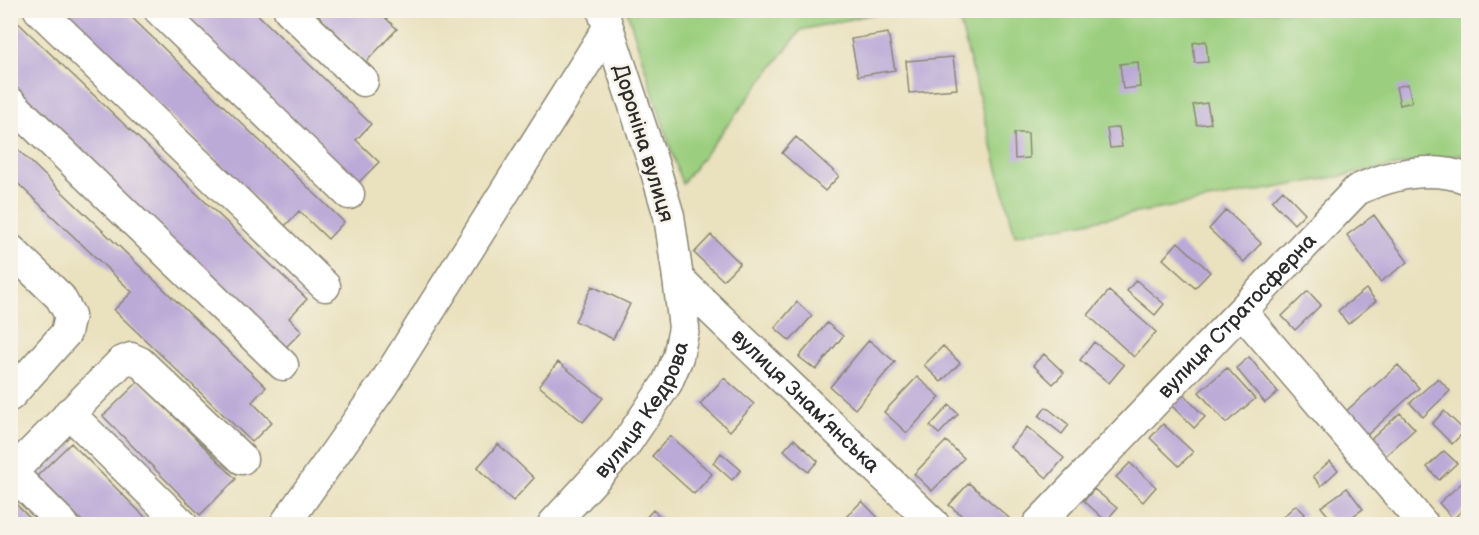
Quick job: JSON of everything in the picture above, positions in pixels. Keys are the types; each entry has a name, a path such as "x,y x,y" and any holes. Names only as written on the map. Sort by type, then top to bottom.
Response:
{"street":[{"path":"39,10 325,286"},
{"path":"159,10 349,194"},
{"path":"290,10 363,81"},
{"path":"285,525 383,385 605,19"},
{"name":"Дороніна вулиця","path":"605,19 663,194 669,216 678,278"},
{"path":"10,102 284,365"},
{"name":"вулиця Стратосферна","path":"1038,525 1357,190 1380,180 1411,173 1451,172 1468,179"},
{"path":"10,249 60,297 70,315 66,333 10,396"},
{"name":"вулиця Кедрова","path":"553,525 623,448 667,383 678,357 684,328 678,278"},
{"name":"вулиця Знам’янська","path":"678,278 934,525"},
{"path":"1242,312 1423,525"},
{"path":"63,525 11,473 121,362 131,358 140,362 242,459"},
{"path":"69,413 182,525"}],"green space":[{"path":"627,10 888,11 801,30 682,184"},
{"path":"957,11 1468,11 1468,153 1015,235"}],"building":[{"path":"61,10 124,10 344,222 328,239 299,211 285,226"},
{"path":"176,10 253,10 371,124 356,140 379,162 357,184"},
{"path":"312,10 377,10 397,29 366,62"},
{"path":"10,15 307,299 289,318 302,331 282,351 10,91"},
{"path":"888,33 895,70 858,76 851,39"},
{"path":"1206,41 1208,62 1195,63 1193,43"},
{"path":"953,57 957,89 909,93 906,61"},
{"path":"1138,62 1140,87 1123,89 1120,64"},
{"path":"1408,84 1412,102 1400,105 1396,87"},
{"path":"1207,103 1211,123 1197,125 1193,105"},
{"path":"1119,127 1122,147 1110,148 1107,129"},
{"path":"1014,133 1028,133 1029,158 1015,159"},
{"path":"796,137 839,176 825,191 782,153"},
{"path":"10,142 266,387 252,402 272,422 252,442 114,310 132,292 10,176"},
{"path":"1283,190 1305,213 1294,224 1272,201"},
{"path":"1226,210 1261,243 1244,262 1209,229"},
{"path":"1374,215 1408,262 1380,282 1347,235"},
{"path":"711,235 740,263 723,280 694,253"},
{"path":"1178,242 1210,272 1195,288 1163,259"},
{"path":"1136,280 1164,304 1155,315 1127,291"},
{"path":"592,286 630,304 613,339 575,321"},
{"path":"1366,289 1376,301 1348,324 1338,311"},
{"path":"1109,291 1156,332 1134,357 1088,315"},
{"path":"1308,291 1321,305 1295,330 1282,316"},
{"path":"797,302 812,316 790,341 775,328"},
{"path":"827,323 843,336 816,370 799,357"},
{"path":"869,340 895,362 855,409 830,387"},
{"path":"1094,342 1124,365 1109,383 1080,360"},
{"path":"943,346 960,363 941,382 924,365"},
{"path":"1044,354 1064,373 1053,384 1033,365"},
{"path":"1249,357 1278,392 1265,403 1236,368"},
{"path":"558,362 603,398 583,422 539,386"},
{"path":"1398,365 1419,388 1366,436 1345,412"},
{"path":"1227,368 1255,399 1226,423 1199,392"},
{"path":"917,377 940,397 907,433 884,412"},
{"path":"724,378 754,404 730,431 700,404"},
{"path":"1438,378 1450,391 1423,417 1410,403"},
{"path":"139,381 236,479 200,515 103,416"},
{"path":"1184,395 1205,417 1194,428 1172,406"},
{"path":"949,405 958,414 939,434 930,426"},
{"path":"1046,407 1069,425 1062,434 1039,416"},
{"path":"1444,411 1465,431 1452,444 1432,424"},
{"path":"1400,413 1415,429 1384,457 1369,441"},
{"path":"1163,424 1193,452 1179,466 1150,438"},
{"path":"1027,427 1064,458 1047,478 1010,447"},
{"path":"670,436 712,474 694,494 652,456"},
{"path":"794,439 818,461 808,472 784,450"},
{"path":"946,441 964,458 932,491 914,474"},
{"path":"71,443 152,524 85,524 37,476"},
{"path":"498,444 534,478 513,501 477,468"},
{"path":"1444,451 1457,463 1439,480 1427,467"},
{"path":"721,453 741,470 732,480 713,463"},
{"path":"1330,461 1338,470 1321,486 1313,476"},
{"path":"1130,463 1156,487 1143,502 1116,477"},
{"path":"1464,481 1468,486 1468,505 1453,519 1439,503"},
{"path":"969,483 1009,518 1003,524 972,524 949,505"},
{"path":"1347,488 1363,509 1341,524 1335,524 1321,507"},
{"path":"1094,489 1117,508 1106,521 1084,501"},
{"path":"862,501 884,524 854,524 846,517"},
{"path":"15,503 36,524 10,524 10,507"},
{"path":"1296,505 1305,514 1294,524 1275,524"},
{"path":"653,510 663,519 658,524 640,524"}]}
